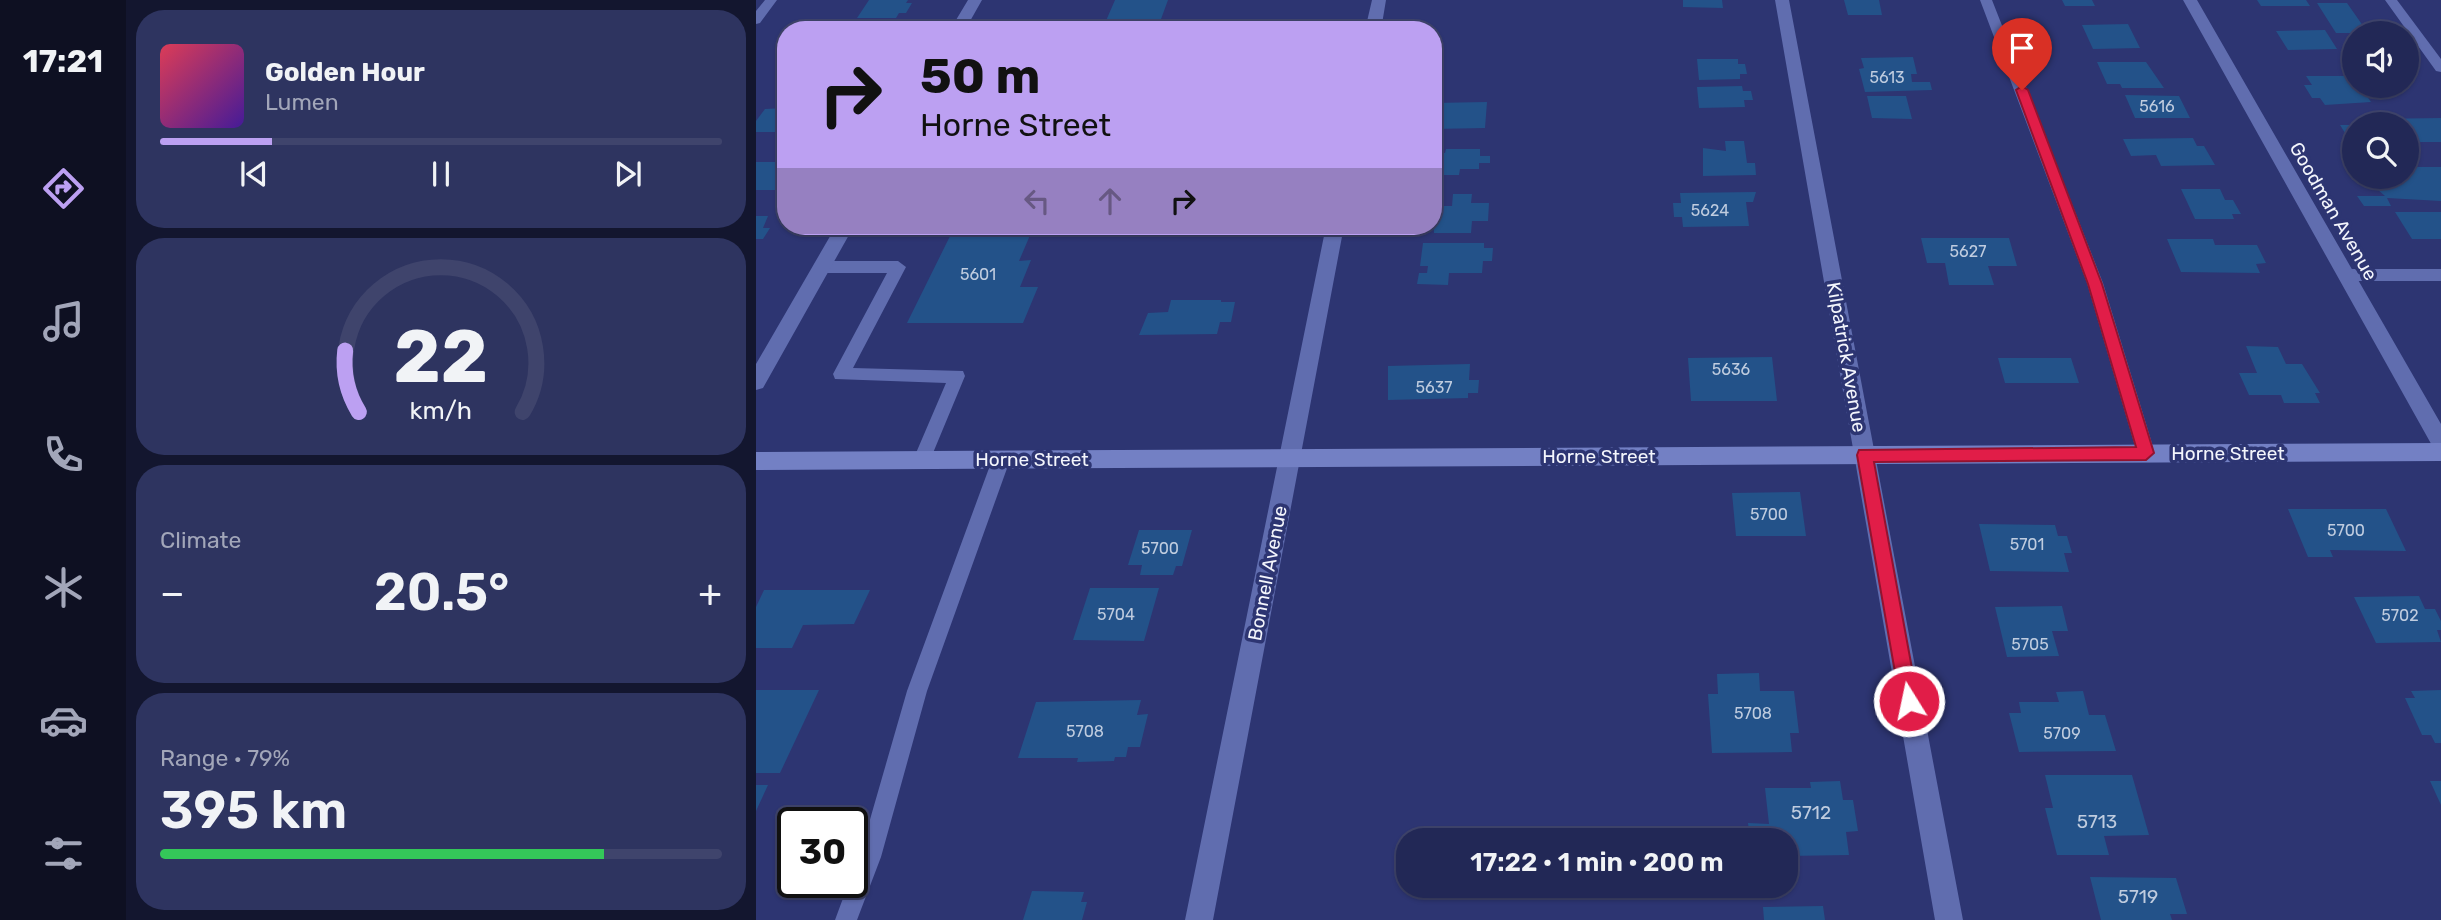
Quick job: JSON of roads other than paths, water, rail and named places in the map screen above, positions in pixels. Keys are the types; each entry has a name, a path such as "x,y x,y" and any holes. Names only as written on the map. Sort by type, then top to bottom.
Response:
{"street":[{"path":"962,21 975,0"},
{"path":"1375,21 1379,0"},
{"name":"Kilpatrick Avenue","path":"1782,0 1949,920"},
{"name":"Goodman Avenue","path":"2190,0 2441,443"},
{"path":"756,382 840,235"},
{"name":"Bonnell Avenue","path":"1199,920 1333,235"},
{"name":"Horne Street","path":"756,461 2441,452"}],"lane":[{"path":"756,20 771,0"},
{"path":"1986,0 2095,284 2146,453"},
{"path":"2391,0 2441,68"},
{"path":"822,267 898,267 841,374 957,376 922,460"},
{"path":"2346,275 2441,275"},
{"path":"846,920 870,858 917,691 1001,460"}]}
